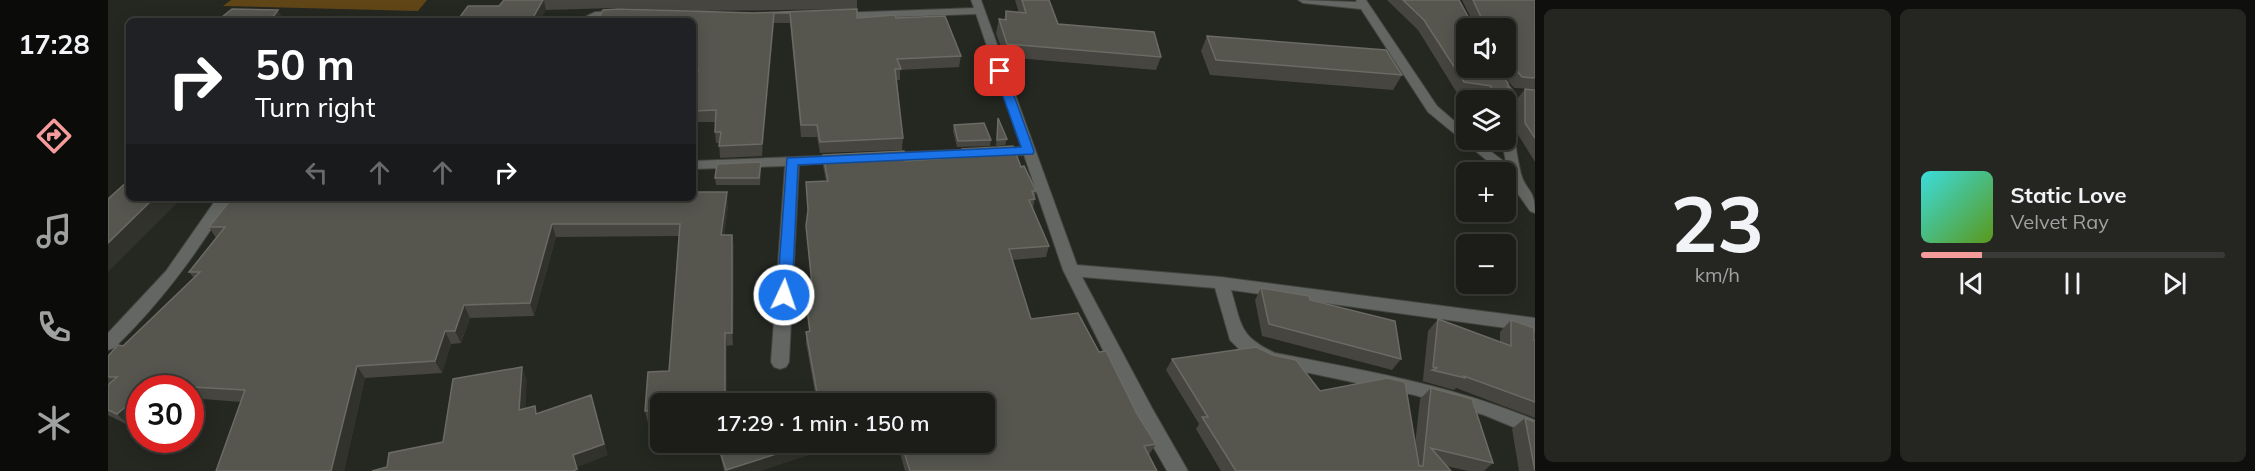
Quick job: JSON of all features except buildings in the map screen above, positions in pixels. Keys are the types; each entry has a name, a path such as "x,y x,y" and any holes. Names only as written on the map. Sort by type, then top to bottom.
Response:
{"street":[{"path":"1303,0 1363,3 1432,109 1456,130"},
{"path":"826,16 977,6 1071,270 1145,414 1178,471"},
{"path":"588,18 595,15 631,15"},
{"path":"1498,78 1507,90"},
{"path":"1516,93 1526,94"},
{"path":"1481,150 1496,162"},
{"path":"696,165 1028,151"},
{"path":"780,362 792,161"},
{"path":"1516,179 1535,208"},
{"path":"108,343 162,289 192,250 222,201"},
{"path":"1071,270 1221,283 1535,326"},
{"path":"1221,283 1236,335 1249,348 1272,359 1414,388 1487,408 1535,428"}],"shaded area":[{"path":"231,0 427,0 418,11 223,6"}],"route":[{"path":"784,295 792,161 1028,151 1000,71"}]}
